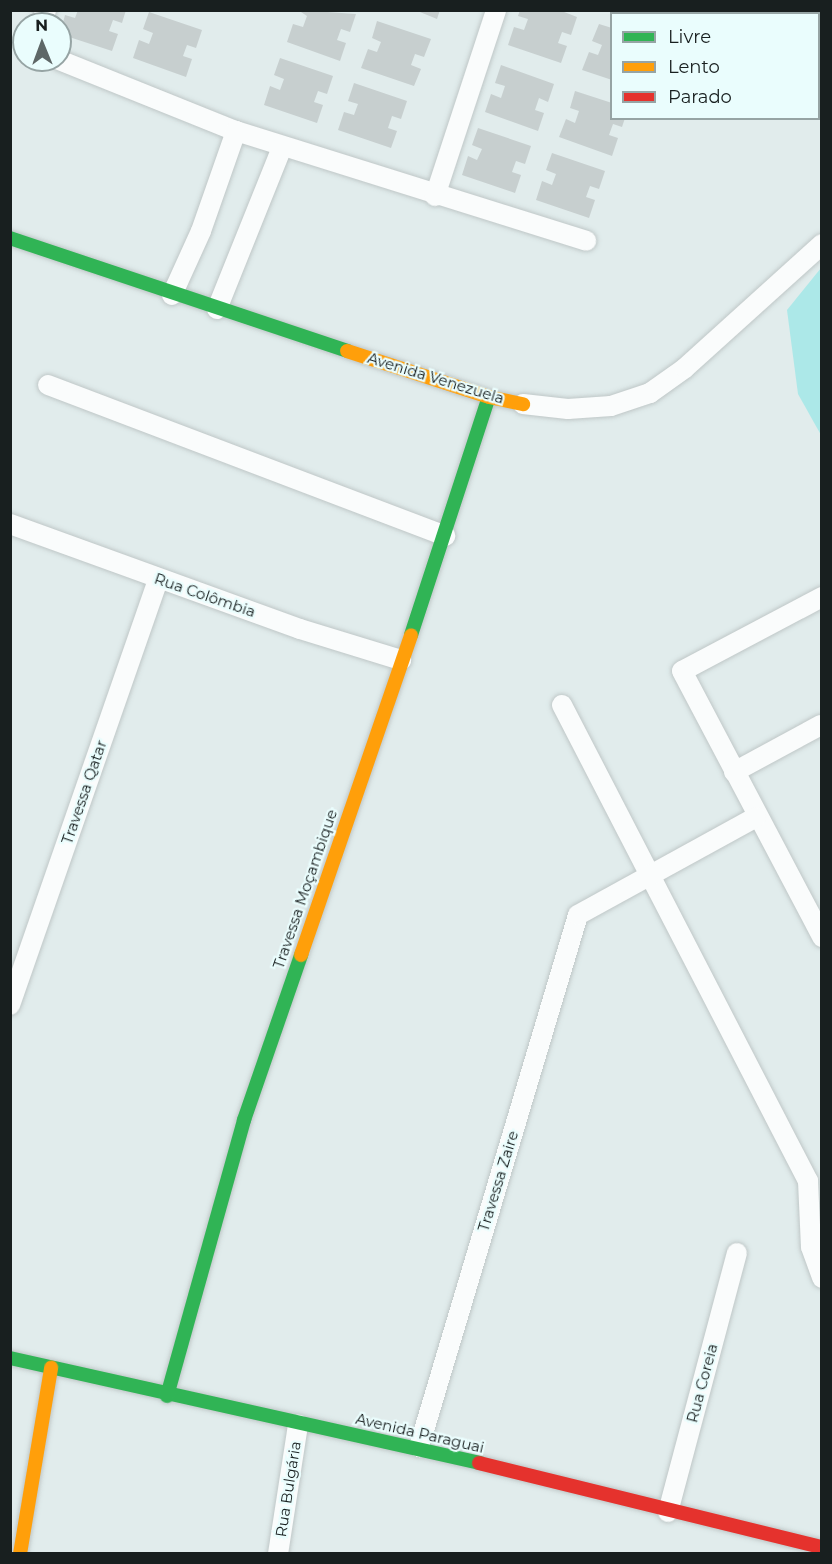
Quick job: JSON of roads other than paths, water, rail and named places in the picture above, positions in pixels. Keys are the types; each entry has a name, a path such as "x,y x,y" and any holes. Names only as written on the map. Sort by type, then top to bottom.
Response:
{"street":[{"path":"435,196 496,10"},
{"path":"72,65 282,147 586,241"},
{"path":"172,295 201,231 236,131"},
{"path":"216,309 282,147"},
{"name":"Avenida Venezuela","path":"10,238 172,295 489,397 567,409 611,406 650,393 685,368 822,244"},
{"path":"48,385 445,536"},
{"name":"Travessa Moçambique","path":"167,1396 244,1119 445,536 489,397"},
{"name":"Rua Colômbia","path":"10,524 158,579 401,660"},
{"name":"Travessa Qatar","path":"10,1005 158,579"},
{"path":"822,597 682,671 756,817 822,937"},
{"path":"562,705 808,1181 811,1247 822,1278"},
{"path":"734,772 821,725"},
{"path":"649,873 756,817"},
{"name":"Travessa Zaire","path":"419,1447 578,915 649,873"},
{"name":"Rua Coreia","path":"668,1512 736,1253"},
{"name":"Avenida Paraguai","path":"10,1358 298,1425 419,1447 668,1512 822,1547"},
{"path":"20,1554 51,1368"},
{"name":"Rua Bulgária","path":"278,1554 298,1425"}]}
